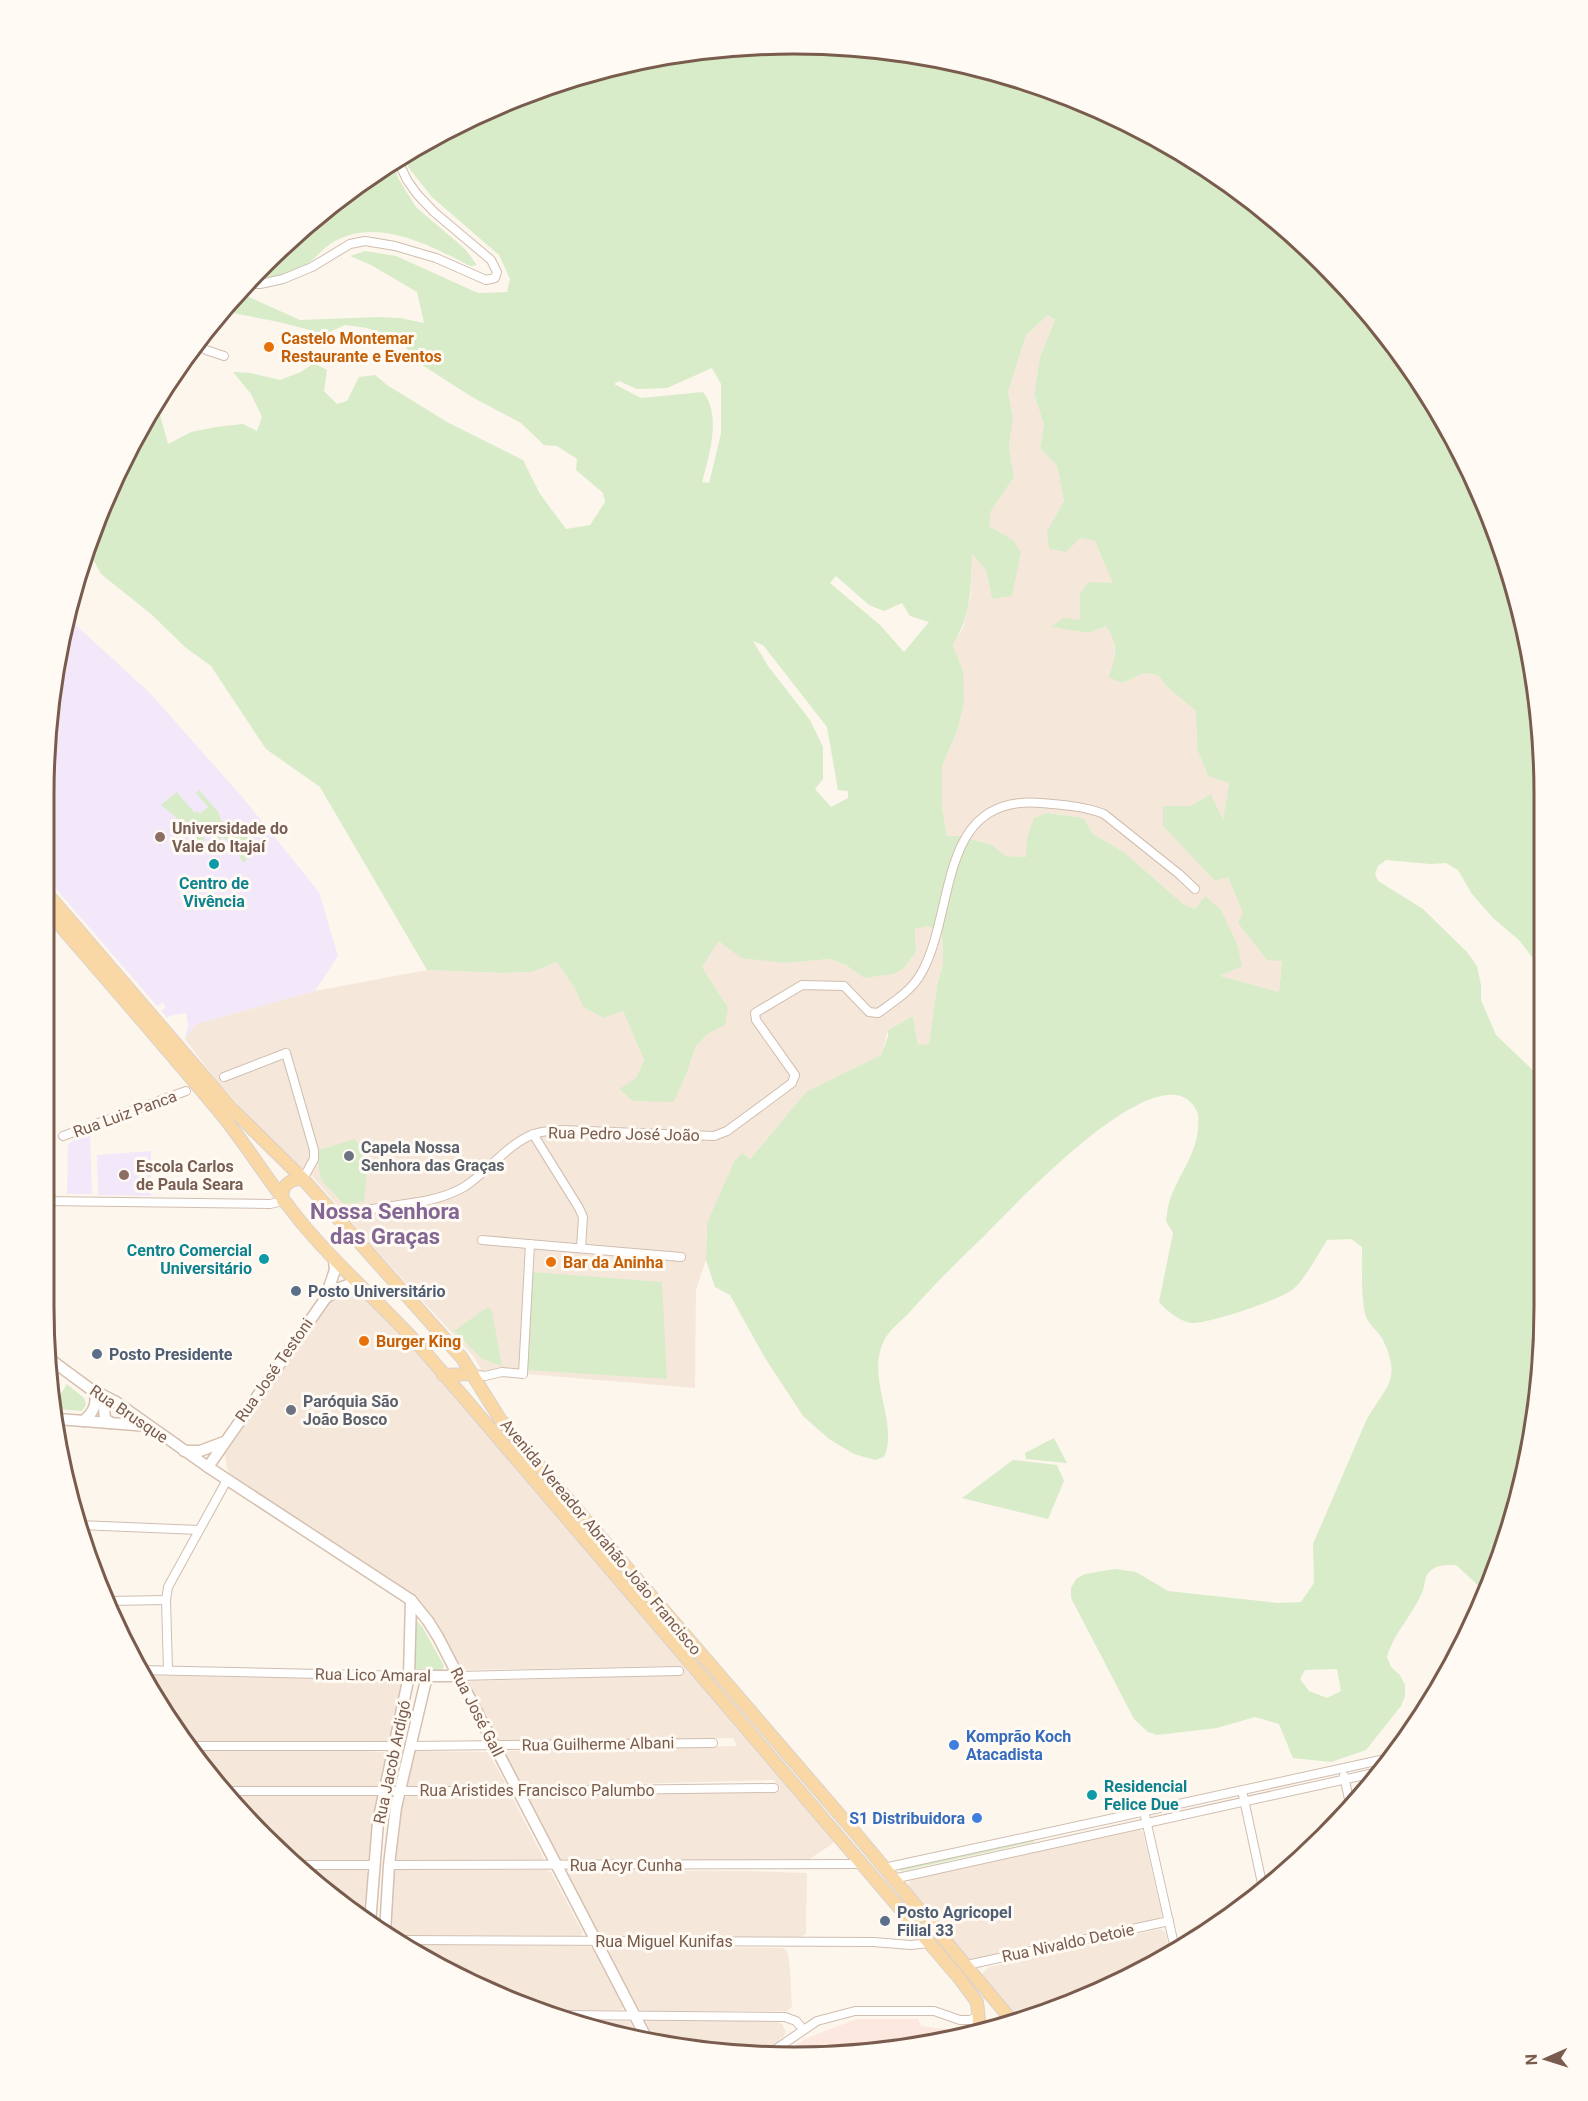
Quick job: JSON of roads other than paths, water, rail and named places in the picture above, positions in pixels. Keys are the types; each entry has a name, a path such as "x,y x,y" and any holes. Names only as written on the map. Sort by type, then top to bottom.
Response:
{"main road":[{"name":"Avenida Vereador Abrahão João Francisco","path":"54,902 231,1108 303,1179 462,1358 500,1419 518,1441 1008,2015"},
{"name":"Avenida Vereador Abrahão João Francisco","path":"54,919 223,1117 283,1201 334,1260 405,1330 929,1942 974,1996 980,2022"},
{"path":"283,1201 283,1188 287,1183 303,1179"},
{"name":"Rua José Testoni","path":"325,1299 335,1270 334,1260"},
{"name":"Rua José Testoni","path":"208,1467 325,1299 336,1290 357,1282"},
{"name":"Rua Brusque","path":"57,1364 116,1402 208,1467"},
{"path":"443,1375 473,1374"},
{"path":"83,1421 93,1410 96,1400 94,1390"},
{"path":"111,1423 103,1415 104,1408 109,1403 116,1402"},
{"path":"63,1419 149,1426"},
{"path":"183,1450 200,1451 224,1441"},
{"name":"Rua José Gall","path":"208,1467 411,1600 428,1621 642,2031"},
{"name":"Rua Jacob Ardigó","path":"371,1913 378,1822 409,1676 411,1600"},
{"name":"Rua Lico Amaral","path":"409,1676 458,1676"},
{"name":"Rua Jacob Ardigó","path":"386,1924 394,1823 427,1676"},
{"path":"980,2022 994,2012 1005,2016"}],"street":[{"path":"259,284 283,279 312,267 350,244 365,241 395,246 436,258 486,280 495,279 497,272 491,260 434,212 417,194 401,168"},
{"path":"204,348 224,356"},
{"name":"Rua Pedro José João","path":"338,1218 441,1196 463,1187 522,1141 543,1131 714,1136 727,1131 795,1079 795,1075 756,1020 755,1013 802,985 844,986 869,1012 874,1014 908,992 924,968 931,950 965,836 984,817 1009,804 1027,802 1068,806 1092,809 1104,814 1196,889"},
{"path":"224,1077 286,1053 314,1150 314,1159 303,1179"},
{"name":"Rua Luiz Panca","path":"63,1136 186,1091"},
{"path":"533,1134 583,1217 581,1248"},
{"path":"54,1201 270,1204 283,1201"},
{"path":"482,1240 681,1257"},
{"path":"473,1374 484,1376 502,1372 523,1374 530,1244"},
{"path":"168,1670 166,1600 168,1587 227,1480"},
{"path":"87,1525 199,1530"},
{"path":"115,1600 166,1600"},
{"name":"Rua Lico Amaral","path":"149,1670 409,1676"},
{"name":"Rua Lico Amaral","path":"458,1676 679,1671"},
{"name":"Rua Guilherme Albani","path":"410,1746 713,1743"},
{"path":"199,1746 395,1746"},
{"path":"884,1868 1378,1760"},
{"path":"1343,1768 1348,1797"},
{"path":"893,1879 1366,1775"},
{"name":"Rua Aristides Francisco Palumbo","path":"235,1791 774,1788"},
{"path":"1242,1790 1261,1880"},
{"path":"1144,1811 1173,1942"},
{"path":"1041,1834 1044,1846"},
{"path":"952,1853 955,1865"},
{"name":"Rua Acyr Cunha","path":"390,1865 863,1864"},
{"path":"308,1865 375,1865"},
{"name":"Rua Nivaldo Detoie","path":"967,1965 1169,1921"},
{"name":"Rua Miguel Kunifas","path":"411,1940 873,1942 911,1945 929,1942"},
{"path":"779,2046 817,2022 855,2011 934,2011 960,2020 980,2022"},
{"path":"580,2015 785,2017 796,2020 803,2029"}],"place":[{"name":"Castelo Montemar Restaurante e Eventos","path":"269,347"},
{"name":"Universidade do Vale do Itajaí","path":"160,837"},
{"name":"Centro de Vivência","path":"214,864"},
{"name":"Capela Nossa Senhora das Graças","path":"349,1156"},
{"name":"Escola Carlos de Paula Seara","path":"124,1175"},
{"name":"Centro Comercial Universitário","path":"264,1259"},
{"name":"Bar da Aninha","path":"551,1262"},
{"name":"Posto Universitário","path":"296,1291"},
{"name":"Burger King","path":"364,1341"},
{"name":"Posto Presidente","path":"97,1354"},
{"name":"Paróquia São João Bosco","path":"291,1410"},
{"name":"Komprão Koch Atacadista","path":"954,1745"},
{"name":"Residencial Felice Due","path":"1092,1795"},
{"name":"S1 Distribuidora","path":"977,1818"},
{"name":"Posto Agricopel Filial 33","path":"885,1921"}],"district":[{"name":"Nossa Senhora das Graças","path":"385,1224"}]}
